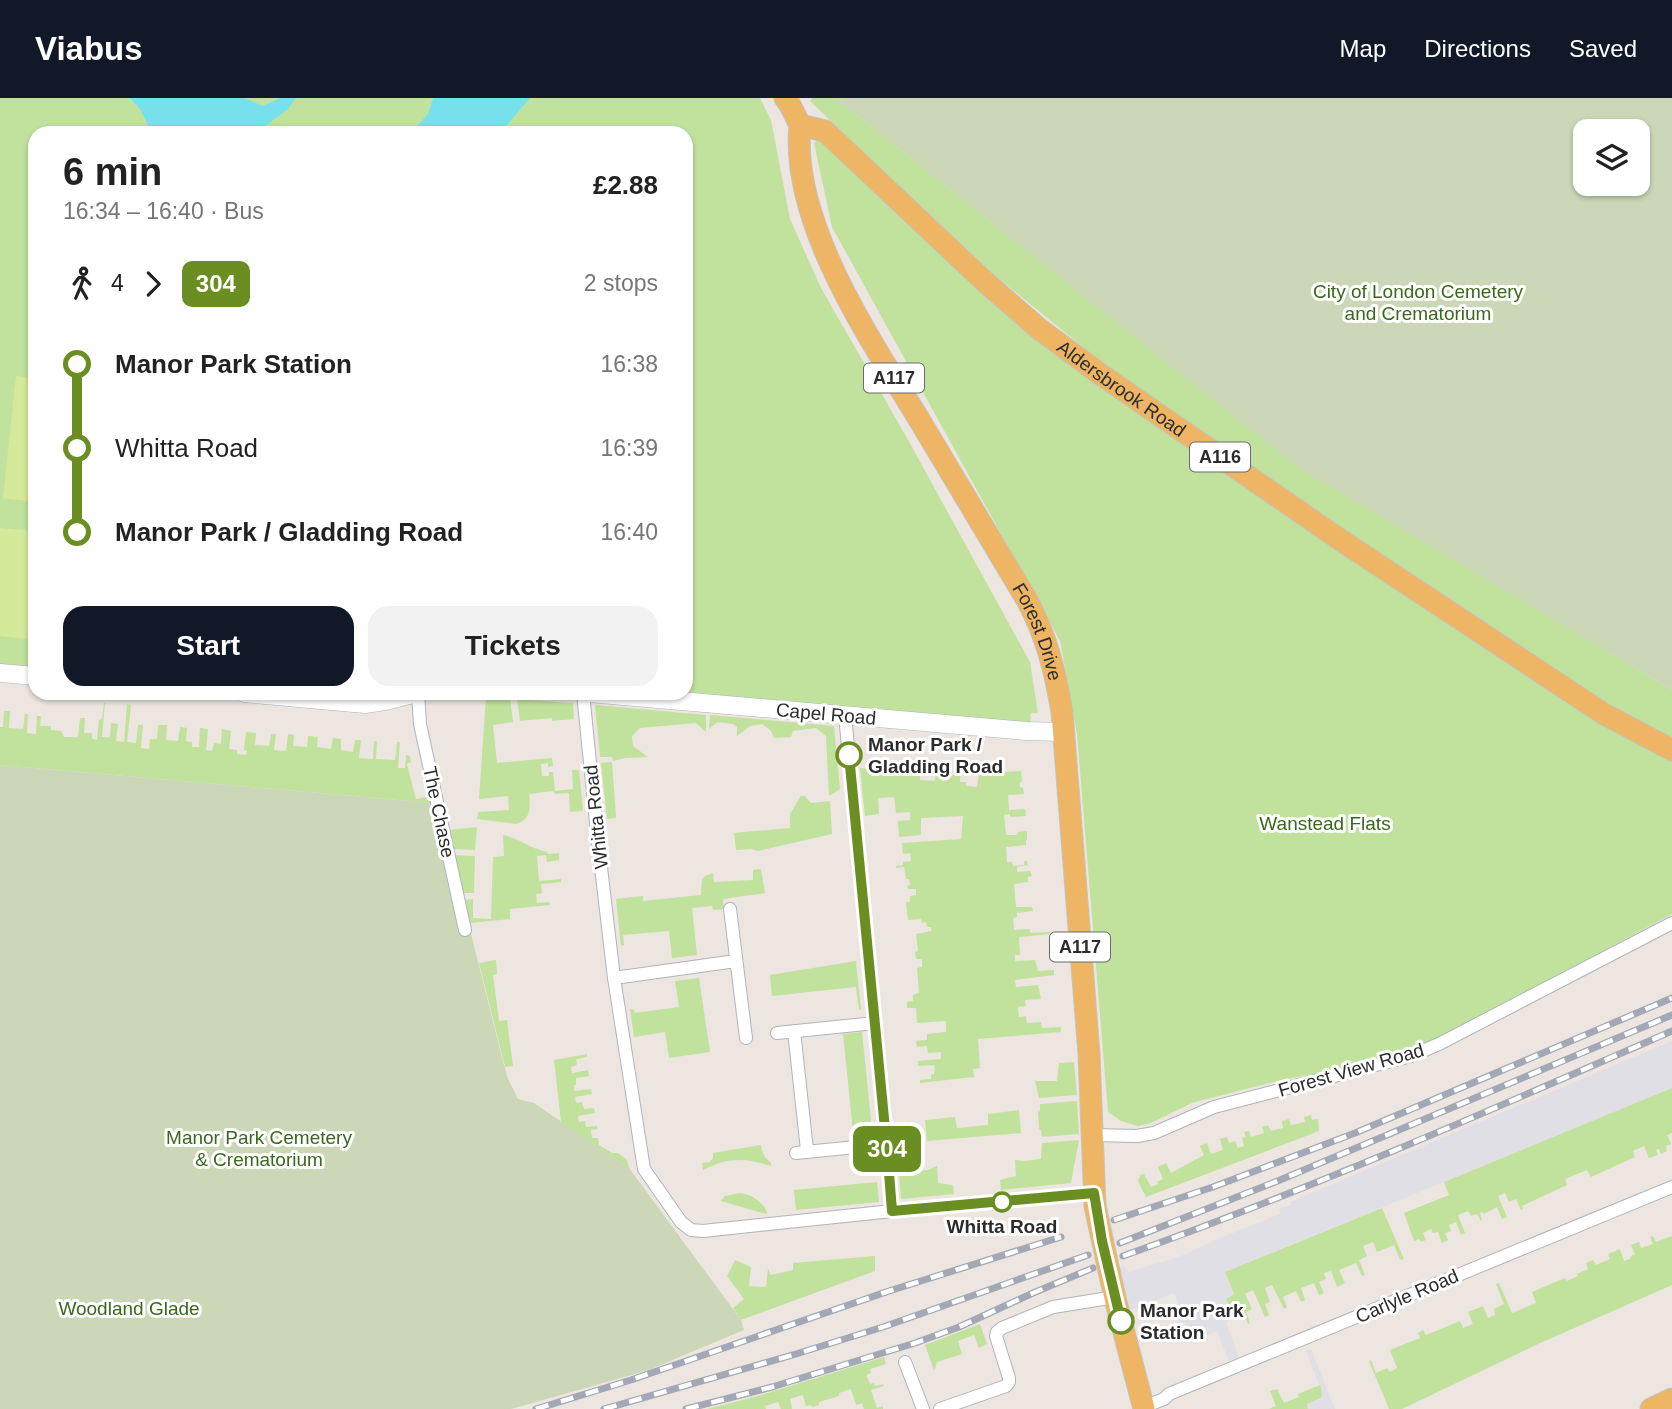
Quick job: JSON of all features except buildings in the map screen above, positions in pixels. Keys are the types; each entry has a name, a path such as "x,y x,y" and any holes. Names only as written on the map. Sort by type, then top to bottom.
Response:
{"main road":[{"path":"785,98 800,125"},
{"name":"Forest Drive","path":"800,125 798,142 811,212 846,298 1035,615 1053,662 1062,712 1088,1045 1095,1200"},
{"name":"Aldersbrook Road","path":"800,125 825,131 983,280 1038,328 1100,374 1342,541 1593,706 1672,750"},
{"name":"A117","path":"1095,1200 1115,1297 1144,1408"},
{"path":"1651,1409 1672,1399"}],"street":[{"path":"0,673 28,675"},
{"path":"321,700 365,704 389,700"},
{"name":"The Chase","path":"418,700 420,723 465,930"},
{"name":"Whitta Road","path":"584,700 614,978 643,1169 681,1222 691,1230 703,1231 892,1211 1095,1200"},
{"name":"Capel Road","path":"670,700 1063,732"},
{"path":"845,715 892,1211"},
{"path":"730,909 746,1038"},
{"name":"Forest View Road","path":"1092,1135 1137,1136 1154,1133 1214,1107 1411,1056 1672,923"},
{"path":"614,978 736,961"},
{"path":"776,1033 875,1023"},
{"path":"794,1031 802,1151 886,1144"},
{"name":"Carlyle Road","path":"1144,1408 1169,1394 1672,1186"},
{"path":"940,1409 1006,1386 1009,1378 996,1336 1002,1328 1053,1307 1115,1297"},
{"path":"905,1362 923,1409"}],"shaded area":[{"path":"1672,1041 1672,1088 1225,1272 1234,1295 1226,1299 1234,1318 1226,1322 1239,1357 1229,1361 1217,1331 1195,1339 1185,1322 1178,1324 1170,1307 1178,1303 1174,1293 1127,1311 1116,1268 1125,1266 1128,1272 1179,1257 1280,1214 1279,1209 1291,1205 1290,1202"},
{"path":"1311,1349 1335,1409 1308,1409 1306,1404 1322,1393 1306,1351"}],"green space":[{"path":"0,98 760,98 771,120 790,219 821,288 1030,662 1038,713 1031,713 1030,723 693,694 693,126 28,126 28,666 0,664"},
{"path":"812,98 836,98 1300,468 1672,690 1672,743 1553,673 1121,378 970,255 810,101"},
{"name":"City of London Cemetery and Crematorium","path":"836,98 1672,98 1672,690 1299,468"},
{"name":"Wanstead Flats","path":"823,136 1022,321 1672,759 1672,914 1464,1026 1408,1051 1192,1103 1151,1123 1138,1126 1121,1121 1108,1112 1077,734 1060,641 832,227 814,143"},
{"path":"16,376 28,378 28,501 3,498"},
{"path":"0,528 28,530 28,639 0,636"},
{"path":"486,700 510,700 513,722 493,725 497,763 552,758 553,766 548,767 548,763 541,764 542,776 549,776 549,772 553,772 555,791 573,789 572,770 579,770 583,811 570,812 569,793 555,794 554,791 529,794 528,815 517,824 477,819 478,812 509,810 508,796 479,799"},
{"path":"517,700 573,703 574,719 520,721"},
{"path":"104,703 102,737 110,737 111,723 118,724 116,741 124,742 127,704 131,705 127,742 136,743 138,725 143,725 141,748 149,749 150,739 157,739 158,725 167,725 166,740 178,741 180,727 187,728 186,741 192,742 192,747 199,747 200,728 208,729 206,750 212,751 214,743 221,744 222,729 231,731 229,749 246,755 246,732 256,733 255,745 269,746 271,734 276,734 274,750 286,751 288,734 294,735 293,746 307,747 308,736 318,737 317,747 331,749 333,738 341,739 341,750 353,752 355,740 361,740 359,758 373,759 374,741 377,741 376,759 395,760 397,742 400,742 398,768 405,768 406,755 410,756 411,762 407,764 416,799 431,796 433,803 0,765 0,727 3,727 4,711 10,711 9,728 23,729 25,714 28,714 27,733 36,734 37,716 41,716 40,726 51,726 51,730 61,731 64,737 78,737 80,718 85,718 84,733 92,733 92,739 97,740"},
{"path":"595,705 706,715 706,732 696,723 640,728 632,736 633,746 648,757 613,761 612,757 600,757"},
{"path":"710,715 834,726 840,789 829,796 826,736 816,728 793,731 791,737 774,738 771,731 762,724 750,726 737,736 737,727 733,724 718,722 709,729"},
{"path":"612,762 616,818 607,819 601,763"},
{"path":"890,764 902,765 901,768 908,772 908,775 920,773 920,780 935,781 937,766 942,767 942,781 947,781 948,775 955,775 956,768 961,768 960,782 966,782 966,786 977,787 979,773 1021,771 1020,787 1023,788 1024,794 1008,795 1009,810 1025,809 1026,816 1004,815 1006,835 1027,831 1027,839 1026,845 1006,847 1007,862 1012,862 1013,866 1024,865 1024,861 1027,861 1028,865 1017,867 1017,872 1030,871 1032,876 1028,877 1028,882 1014,884 1016,907 1032,907 1033,911 1017,913 1017,917 1013,918 1014,930 1030,929 1030,933 1050,934 1019,937 1020,955 1015,955 1015,961 1035,960 1038,971 1054,970 1054,975 1015,980 1016,987 1038,985 1041,999 1025,1000 1026,1006 1018,1007 1019,1017 1026,1016 1027,1023 1041,1022 1042,1028 1061,1027 1061,1032 978,1039 980,1068 973,1069 974,1077 920,1083 920,1080 931,1079 935,1065 918,1066 918,1061 941,1059 941,1052 928,1053 927,1046 917,1047 916,1041 927,1040 927,1034 946,1032 946,1021 917,1023 916,1008 907,1008 907,1002 913,1001 913,995 919,993 917,968 922,967 922,959 916,959 916,934 931,931 931,927 927,927 926,922 922,923 921,919 908,920 906,902 910,902 910,896 916,895 916,889 908,889 909,879 906,879 904,867 896,868 903,865 903,862 911,861 910,853 903,854 902,843 961,839 963,816 921,818 921,835 899,837 898,821 910,820 910,812 896,813 894,797 878,798 879,814 865,816 860,768 889,773"},
{"name":"Manor Park Cemetery & Crematorium","path":"0,765 433,803 460,935 471,934 508,1079 518,1099 534,1103 629,1168 741,1320 744,1330 649,1370 511,1409 0,1409"},
{"path":"801,796 805,796 811,803 830,801 832,834 758,851 736,850 734,833 790,828 790,814"},
{"path":"477,827 475,850 453,849 448,830"},
{"path":"503,835 548,854 559,853 559,860 547,862 546,855 537,856 539,881 561,879 561,882 541,884 542,893 536,894 537,903 549,902 550,905 510,909 510,919 470,923 464,900 473,899 473,918 491,919 493,857 504,856"},
{"path":"454,855 475,856 474,893 463,893"},
{"path":"761,869 765,893 723,899 724,909 713,910 712,906 692,908 697,955 672,958 669,931 623,935 624,945 621,946 616,899 643,896 643,901 701,895 702,880 705,876 713,873 714,882 753,880 753,870"},
{"path":"496,960 497,974 493,975 499,1021 507,1020 513,1066 505,1067 479,963"},
{"path":"856,961 859,1010 856,987 772,996 770,975"},
{"path":"699,978 710,1052 669,1058 665,1032 634,1037 630,1009 635,1013 679,1007 675,981"},
{"path":"862,1032 873,1139 854,1141 843,1034"},
{"path":"587,1054 587,1057 576,1059 577,1065 571,1067 572,1073 588,1070 589,1076 576,1078 574,1091 591,1089 592,1094 575,1097 576,1103 582,1102 584,1109 594,1108 595,1113 578,1116 579,1122 585,1121 586,1127 597,1126 597,1129 591,1130 592,1138 598,1138 599,1145 627,1160 629,1168 561,1122 554,1060"},
{"path":"1074,1062 1077,1095 1039,1098 1035,1081 1057,1081 1059,1063"},
{"path":"1672,1088 1672,1133 1667,1135 1671,1144 1666,1146 1667,1151 1661,1154 1659,1149 1656,1150 1658,1155 1649,1158 1644,1146 1633,1151 1635,1157 1591,1177 1587,1170 1565,1179 1567,1185 1522,1206 1521,1210 1516,1199 1509,1202 1505,1193 1498,1196 1507,1217 1502,1219 1497,1207 1484,1214 1480,1213 1481,1221 1477,1214 1471,1216 1468,1211 1458,1215 1465,1233 1461,1235 1456,1222 1449,1225 1451,1231 1445,1233 1448,1240 1442,1243 1438,1232 1433,1233 1431,1229 1423,1233 1426,1240 1414,1241 1404,1213 1449,1195 1444,1182"},
{"path":"1077,1101 1079,1134 1042,1137 1039,1129 1040,1104"},
{"path":"1019,1110 1021,1133 927,1141 925,1120 955,1117 957,1128 988,1125 988,1114"},
{"path":"1311,1115 1312,1120 1318,1119 1319,1131 1146,1197 1138,1181 1140,1175 1144,1174 1151,1187 1158,1184 1157,1182 1163,1179 1158,1167 1166,1163 1171,1173 1204,1155 1200,1146 1207,1143 1211,1154 1223,1150 1220,1139 1227,1137 1229,1143 1235,1141 1238,1148 1244,1146 1244,1132 1249,1131 1251,1137 1264,1133 1262,1127 1268,1125 1271,1131 1283,1128 1282,1121 1289,1119 1291,1125 1305,1122 1304,1117"},
{"path":"1079,1140 1071,1183 1001,1190 1000,1180 1016,1176 1015,1160 1041,1159 1042,1143"},
{"path":"761,1145 771,1166 737,1160 703,1170 702,1163 710,1162 713,1153"},
{"path":"908,1156 912,1171 928,1170 937,1166 938,1183 953,1185 954,1194 901,1199 898,1157"},
{"path":"877,1182 879,1202 796,1210 794,1190"},
{"path":"740,1193 759,1202 765,1208 766,1214 721,1201 725,1196"},
{"path":"1382,1208 1404,1259 1400,1260 1394,1245 1377,1252 1373,1242 1363,1246 1367,1256 1359,1260 1365,1275 1362,1276 1356,1263 1339,1270 1345,1283 1337,1287 1331,1271 1324,1273 1326,1279 1319,1282 1324,1293 1319,1295 1314,1283 1301,1288 1305,1300 1301,1302 1296,1291 1283,1297 1287,1307 1284,1309 1272,1285 1265,1288 1270,1302 1265,1304 1269,1315 1265,1317 1253,1290 1245,1294 1252,1309 1246,1312 1250,1323 1248,1324 1242,1310 1233,1314 1226,1299 1234,1294 1225,1272"},
{"path":"1653,1236 1656,1242 1672,1236 1672,1285 1538,1344 1402,1409 1389,1409 1369,1361 1371,1360 1376,1373 1387,1368 1390,1372 1397,1368 1390,1350 1420,1338 1418,1333 1423,1330 1426,1335 1460,1321 1463,1328 1473,1324 1468,1312 1483,1306 1488,1318 1495,1315 1494,1309 1504,1304 1496,1284 1499,1283 1512,1313 1536,1303 1532,1292 1565,1278 1567,1281 1578,1276 1577,1274 1588,1269 1586,1263 1593,1260 1596,1265 1610,1259 1608,1254 1620,1249 1624,1261 1630,1259 1635,1254 1631,1245 1639,1242 1641,1248 1653,1244 1650,1237"},
{"path":"875,1256 875,1271 741,1320 733,1308 744,1299 727,1276 735,1260 751,1267 749,1286 766,1287 768,1269 771,1275 793,1270 793,1263"},
{"path":"980,1324 987,1344 979,1348 974,1335 958,1341 962,1354 937,1362 934,1370 925,1345"},
{"path":"884,1357 886,1364 870,1369 871,1373 866,1375 870,1384 884,1386 871,1390 877,1408 883,1406 883,1409 864,1409 862,1403 856,1405 851,1389 812,1407 806,1406 803,1395 790,1399 792,1409 781,1409 778,1402 765,1406 766,1409 707,1409 755,1397"},
{"path":"1320,1385 1321,1398 1307,1404 1308,1409 1269,1409 1276,1406 1270,1391 1277,1389 1284,1403"}],"water":[{"path":"130,98 244,98 263,106 280,98 296,98 288,109 265,126 148,126 140,109"},
{"path":"433,98 530,98 506,126 417,126 428,114"}],"railway":[{"path":"1114,1220 1213,1187 1355,1133 1672,998"},
{"path":"1120,1243 1280,1180 1672,1015"},
{"path":"1123,1256 1331,1177 1672,1031"},
{"path":"536,1409 631,1380 889,1291 1061,1237"},
{"path":"604,1409 883,1327 1088,1255"},
{"path":"686,1409 772,1387 915,1343 959,1327 1093,1268"}],"bus line":[{"name":"304","path":"849,755 892,1211 1094,1193 1121,1321"}],"place":[{"name":"Manor Park / Gladding Road","path":"849,755"},
{"name":"Whitta Road","path":"1002,1202"},
{"name":"Manor Park Station","path":"1121,1321"}],"park label":[{"name":"Woodland Glade","path":"129,1308"}]}
